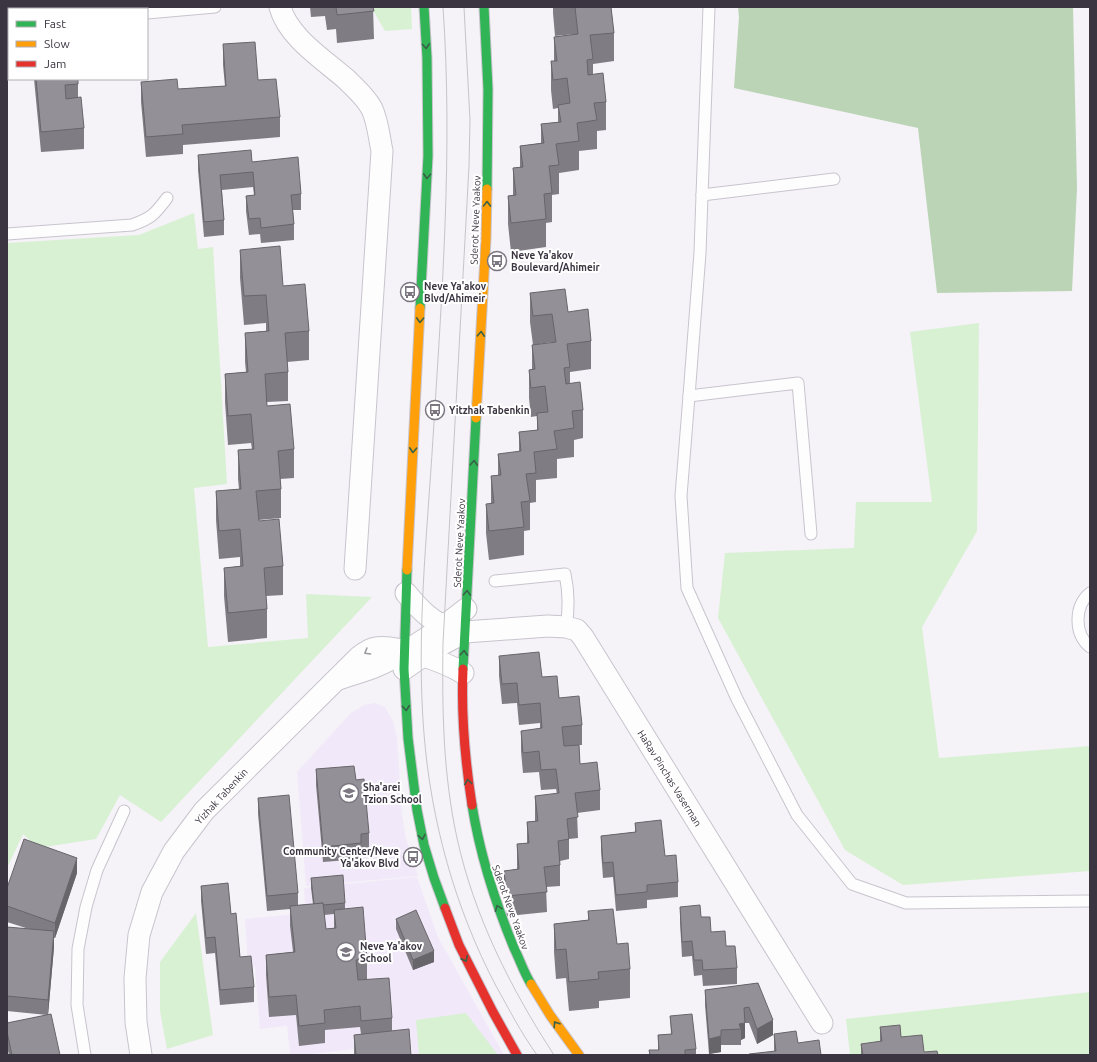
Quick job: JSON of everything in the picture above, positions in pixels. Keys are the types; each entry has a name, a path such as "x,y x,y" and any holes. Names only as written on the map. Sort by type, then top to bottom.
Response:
{"street":[{"path":"280,7 289,26 298,38 359,90 372,109 378,129 382,151 355,569"},
{"path":"424,7 427,58 428,156 406,593 410,659 408,731 413,778 423,838 445,912 459,946 492,1012 516,1055"},
{"name":"Sderot Neve Yaakov","path":"484,7 488,89 486,239 463,674 463,717 467,779 481,853 490,886 509,937 533,989 562,1034 579,1055"},
{"name":"HaRav Pinchas Vaserman","path":"406,593 429,617 444,626 465,632 548,626 566,627 577,630 583,637 822,1023"},
{"name":"Yizhak Tabenkin","path":"141,1055 136,1022 135,978 139,935 152,892 174,851 204,811 337,680 373,668 410,659 444,626 466,609"},
{"name":"HaRav Pinchas Vaserman","path":"410,659 465,632"},
{"path":"410,659 443,663 463,674"}],"lane":[{"path":"148,13 215,7"},
{"path":"709,7 700,253 681,496 687,588 737,699 797,815 852,884 906,903 1090,901"},
{"path":"702,195 834,179"},
{"path":"7,234 132,225 155,214 167,198"},
{"path":"689,396 798,383 811,534"},
{"path":"495,581 565,574 568,586 569,611 566,627"},
{"path":"1090,593 1080,606 1078,618 1080,634 1090,647"},
{"path":"85,1055 77,1004 78,949 86,907 97,870 124,811"}],"shaded area":[{"name":"Sha'arei Tzion School","path":"376,703 385,707 393,721 397,738 402,814 406,839 418,876 306,886 297,772 351,713 364,705"},
{"name":"Neve Ya'akov School","path":"417,877 438,937 504,1055 413,1055 411,1042 304,1055 290,1055 287,1026 260,1029 255,967 248,967 245,919 306,913 304,888"}],"green space":[{"path":"371,7 411,7 412,29 385,31"},
{"path":"738,7 1073,7 1077,188 1072,291 937,293 918,128 734,88 739,17"},
{"path":"194,213 198,249 213,247 227,484 194,488 208,647 308,638 306,594 372,597 161,822 120,795 96,839 38,848 23,834 7,868 7,243 139,235"},
{"path":"979,323 977,531 922,627 939,758 1090,746 1090,871 903,885 845,850 718,618 725,553 854,548 856,502 932,502 910,332"},
{"path":"196,913 213,1035 167,1049 160,1011 160,962"},
{"path":"1090,992 1090,1055 850,1055 846,1019"},
{"path":"466,1013 498,1055 419,1055 416,1020"}],"building":[{"path":"30,7 77,7 77,8"},
{"path":"336,7 373,7 374,11 337,15"},
{"path":"575,7 611,7 614,33 590,35 593,59 587,60 588,75 603,73 606,102 594,103 597,120 577,123 579,141 556,144 559,165 549,166 552,193 544,194 546,219 511,223 508,196 516,195 513,168 523,167 520,146 544,143 541,124 561,122 558,105 570,103 567,78 553,80 551,61 557,61 554,37 578,34"},
{"path":"255,42 258,80 276,79 280,117 182,125 183,134 146,137 141,82 177,79 178,89 226,86 223,44"},
{"path":"36,80 78,80 78,84 65,85 66,99 81,97 84,128 41,132"},
{"path":"251,150 252,162 298,157 301,194 291,195 294,224 261,228 260,218 249,219 246,196 255,195 253,172 220,175 224,220 204,222 198,155"},
{"path":"280,246 283,286 305,284 309,331 285,333 288,372 265,374 267,406 290,404 294,449 278,451 281,489 256,491 259,521 279,519 283,566 264,568 267,609 228,613 224,568 243,566 240,529 219,531 216,491 241,489 238,450 254,449 251,414 228,416 225,374 248,372 245,333 269,331 266,295 244,296 240,250"},
{"path":"565,289 568,312 588,309 591,341 567,344 570,367 564,368 566,384 580,382 583,410 572,411 574,428 554,431 557,449 534,452 536,473 526,474 530,501 521,502 524,527 489,531 486,504 494,503 491,476 501,475 498,454 521,451 519,432 538,430 537,413 548,412 545,386 531,388 529,370 535,369 532,345 556,342 552,314 533,316 530,293"},
{"path":"539,652 542,677 557,676 559,698 579,696 582,725 562,727 564,746 579,745 580,764 597,762 600,790 575,793 578,817 567,819 569,839 558,841 560,865 544,867 547,892 507,896 504,871 519,869 517,844 529,843 527,822 538,821 535,796 559,793 556,769 541,770 539,751 523,753 521,731 542,728 540,703 519,705 517,683 502,684 499,656"},
{"path":"354,766 356,780 364,779 369,833 361,834 361,843 323,847 316,769"},
{"path":"289,795 298,893 267,896 258,798"},
{"path":"661,820 665,856 676,855 678,882 647,885 647,892 616,895 613,862 603,863 601,836 636,832 635,823"},
{"path":"24,839 77,858 55,923 7,906 7,888"},
{"path":"343,875 345,903 323,905 323,903 314,904 311,878"},
{"path":"228,883 231,914 236,913 240,957 251,956 254,987 220,990 215,937 206,938 201,886"},
{"path":"323,903 326,929 336,928 334,910 363,907 367,959 356,960 358,980 389,978 392,1018 361,1021 360,1006 324,1010 325,1023 299,1026 296,995 269,997 266,955 295,952 290,906"},
{"path":"700,905 701,917 710,917 711,932 725,931 726,946 735,946 737,968 703,970 702,960 694,960 692,941 682,942 680,907"},
{"path":"613,909 617,944 628,943 630,969 598,972 599,979 569,982 566,949 556,950 554,924 589,920 588,911"},
{"path":"416,910 434,951 413,960 396,919"},
{"path":"7,927 54,931 48,1000 7,996"},
{"path":"758,983 773,1020 757,1029 749,1007 744,1008 745,1023 739,1024 741,1029 721,1030 721,1036 709,1039 705,990"},
{"path":"51,1014 60,1055 12,1055 7,1032 7,1023"},
{"path":"692,1014 696,1049 685,1050 685,1055 650,1055 649,1050 659,1050 658,1035 672,1034 670,1016"},
{"path":"900,1025 901,1037 922,1035 924,1052 937,1051 938,1055 863,1055 861,1044 882,1041 880,1027"},
{"path":"409,1029 411,1055 356,1055 354,1035"},
{"path":"796,1031 798,1043 819,1040 821,1055 749,1055 776,1051 774,1034"}],"tram line":[{"path":"443,7 446,61 447,168 443,276 423,586 421,660 424,734 432,799 447,863 457,895 481,956 520,1030 537,1055"},
{"path":"464,7 470,120 469,166 443,643 443,717 446,766 452,814 464,867 473,896 509,978 554,1055"}],"traffic: fast":[{"path":"420,308 428,156 427,58 424,7"},
{"path":"484,7 488,89 487,189"},
{"path":"463,669 476,418"},
{"path":"407,570 404,669 408,738 417,810 424,845 445,908"},
{"path":"472,805 479,842 494,896 514,948 531,984"}],"traffic: slow":[{"path":"476,418 486,239 487,189"},
{"path":"407,570 420,308"},
{"path":"531,984 550,1015 579,1055"}],"traffic: jam":[{"path":"463,669 464,737 472,805"},
{"path":"445,908 459,945 517,1055"}],"place":[{"name":"Neve Ya'akov Boulevard/Ahimeir","path":"497,261"},
{"name":"Neve Ya'akov Blvd/Ahimeir","path":"410,292"},
{"name":"Yitzhak Tabenkin","path":"435,410"},
{"name":"Sha'arei Tzion School","path":"349,793"},
{"name":"Community Center/Neve Ya'akov Blvd","path":"413,857"},
{"name":"Neve Ya'akov School","path":"346,952"}]}
